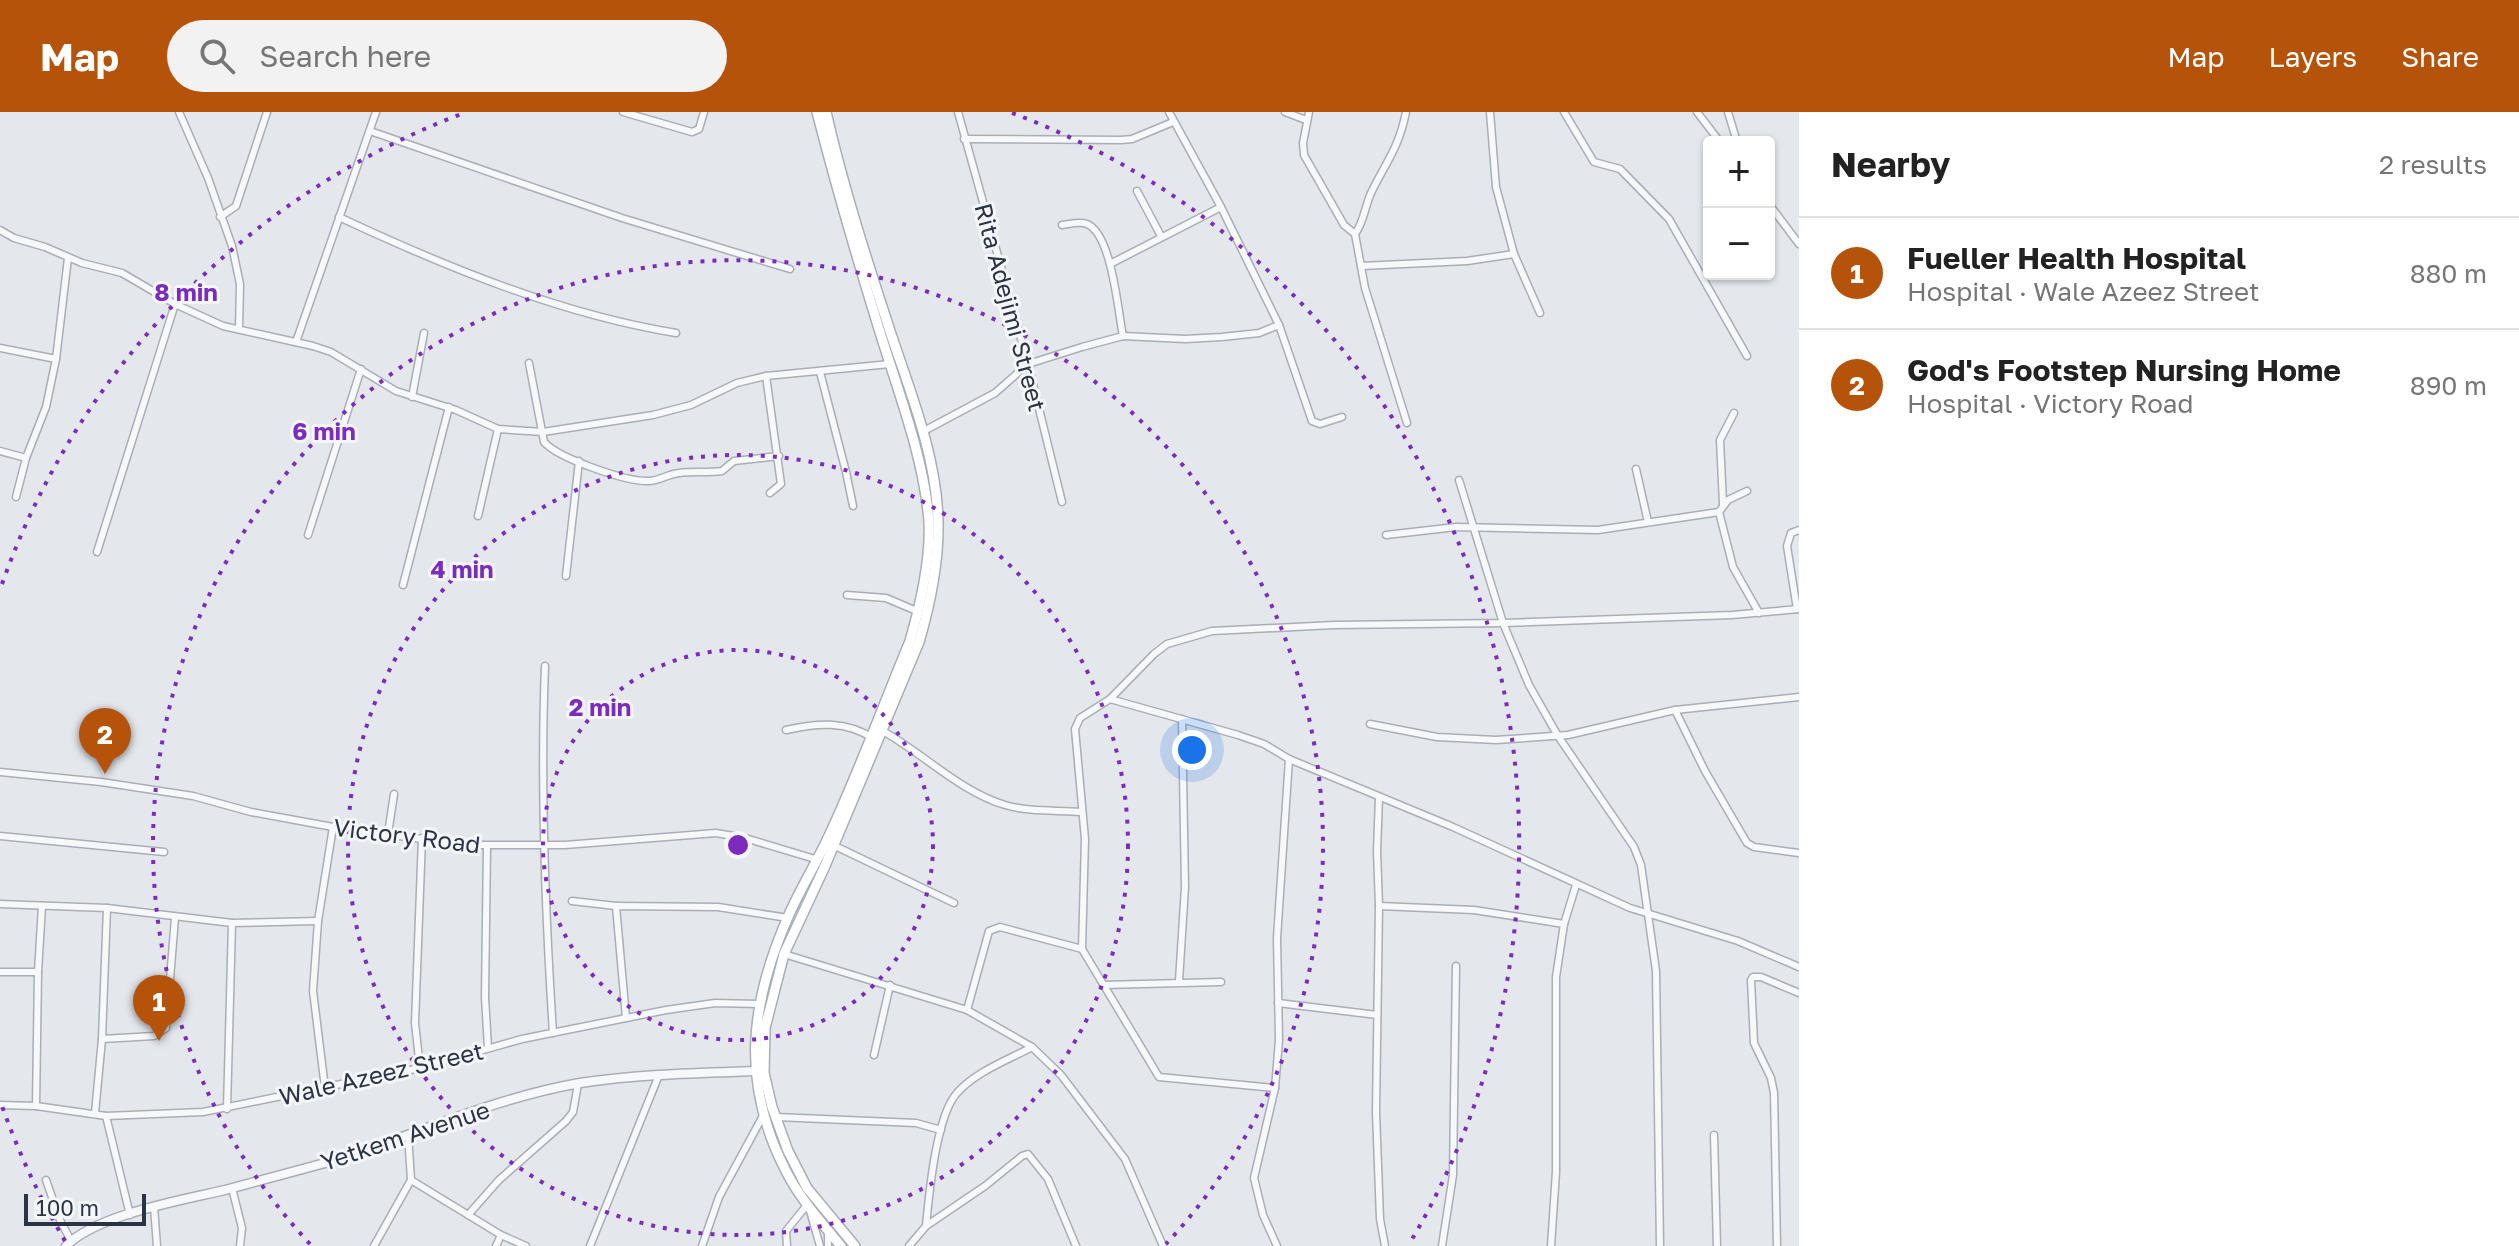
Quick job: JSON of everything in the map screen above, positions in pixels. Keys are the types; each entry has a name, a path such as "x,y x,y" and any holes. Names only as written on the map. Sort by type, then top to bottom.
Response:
{"main road":[{"path":"817,112 844,215 890,364 900,378 922,432 938,520 938,543 915,641 833,845 784,954 765,1028 764,1073 776,1117 788,1151 841,1246"},
{"path":"826,112 900,378 922,474 929,523 923,614 915,624 915,641"},
{"path":"855,1246 808,1206 787,1174 764,1114 756,1071 755,1037 759,1004 788,918 876,734"}],"street":[{"path":"179,112 208,178 232,246 240,284 239,329"},
{"path":"220,217 236,206 267,112"},
{"path":"296,342 376,112"},
{"path":"623,112 692,132 699,129 704,112"},
{"name":"Rita Adejimi Street","path":"958,112 1028,364 1062,502"},
{"path":"1169,112 1221,207 1279,325 1312,421 1320,424 1342,417"},
{"path":"1285,112 1306,120"},
{"path":"1309,112 1304,155 1344,225 1355,234 1365,288 1407,423"},
{"path":"1355,234 1361,226 1370,195 1401,136 1406,112"},
{"path":"1490,112 1496,187 1514,254 1540,313"},
{"path":"1564,112 1594,162 1620,169 1669,219 1747,356"},
{"path":"1697,112 1715,136"},
{"path":"1728,112 1735,136"},
{"path":"964,139 1121,140 1132,139 1173,122"},
{"path":"370,131 622,218 790,269"},
{"path":"1137,191 1161,236"},
{"path":"1110,264 1221,207"},
{"path":"1772,208 1799,244"},
{"path":"339,217 421,255 529,294 620,323 676,333"},
{"path":"1062,225 1090,225 1097,231 1110,264 1123,336"},
{"path":"0,230 68,258 122,273 208,319 331,352 388,387 449,407 498,429 543,432 653,415 691,405 737,383 766,376 890,364"},
{"path":"1361,266 1467,261 1514,254"},
{"path":"16,497 26,458 46,407 56,359 68,258"},
{"path":"97,552 175,304"},
{"path":"922,432 995,393 1028,364 1123,336 1222,337 1259,333 1279,325"},
{"path":"412,397 424,333"},
{"path":"0,348 56,359"},
{"path":"529,363 544,442 579,461 622,476 649,481 678,473 722,471 740,459 779,456"},
{"path":"308,535 361,369"},
{"path":"820,372 853,506"},
{"path":"766,376 781,484 770,493"},
{"path":"403,585 449,407"},
{"path":"1734,413 1720,440 1723,504 1719,512 1733,567 1759,613"},
{"path":"478,516 498,429"},
{"path":"0,451 26,458"},
{"path":"566,576 579,461"},
{"path":"1636,469 1648,522"},
{"path":"1459,480 1503,623 1529,685 1558,736 1634,847 1641,865 1656,971 1660,1246"},
{"path":"1723,504 1747,491"},
{"path":"1386,535 1456,527 1598,530 1719,512"},
{"path":"1275,1088 1159,1077 1082,949 1085,839 1076,724 1080,718 1110,699 1167,644 1204,633 1334,625 1503,623 1798,609 1787,546 1791,533 1799,530"},
{"path":"847,595 886,598 923,614"},
{"path":"545,666 541,746 543,845 553,1033"},
{"path":"1370,724 1437,737 1496,740 1558,736 1675,710 1799,697"},
{"path":"1110,699 1264,744 1289,759 1453,827 1576,885 1649,915 1738,941 1799,967"},
{"path":"1675,710 1705,771 1747,843 1754,847 1799,853"},
{"path":"1179,981 1185,887 1182,719"},
{"path":"786,730 814,724 849,726 909,746 960,782 1007,806 1081,812"},
{"path":"1277,1246 1263,1215 1254,1178 1275,1088 1279,1040 1277,938 1289,759"},
{"name":"Victory Road","path":"0,772 101,782 193,796 251,812 333,827 487,846 716,833 745,838 815,859"},
{"path":"388,834 394,794"},
{"path":"1379,797 1376,1141 1380,1219 1385,1246"},
{"path":"325,1088 313,991 318,921 333,827"},
{"path":"0,836 164,852"},
{"path":"420,1068 415,1023 422,838"},
{"path":"833,845 954,903"},
{"path":"487,846 485,997 488,1048"},
{"path":"1551,1246 1556,1172 1556,977 1564,924 1576,885"},
{"path":"572,901 616,906 718,907 788,918"},
{"path":"0,904 107,908 232,923 318,921"},
{"path":"36,1106 42,906"},
{"path":"616,906 626,1018"},
{"path":"1379,906 1474,910 1564,924"},
{"path":"95,1113 102,1039 107,908"},
{"path":"102,1039 154,1036 166,1028 175,918"},
{"path":"227,1109 232,923"},
{"path":"967,1010 989,931 994,928 1082,949"},
{"path":"784,954 967,1010 1032,1047 1061,1075 1125,1159 1163,1246"},
{"path":"1442,1246 1453,1175 1456,966"},
{"path":"0,972 38,972"},
{"path":"1777,1246 1774,1093 1771,1078 1754,1043 1751,980 1757,976 1799,993"},
{"path":"1103,985 1221,982"},
{"path":"874,1055 890,985"},
{"name":"Wale Azeez Street","path":"0,1105 36,1106 106,1116 227,1109 420,1068 488,1048 626,1018 715,1003 759,1004"},
{"path":"1278,1003 1377,1015"},
{"path":"926,1226 931,1176 941,1130 954,1096 990,1069 1032,1047"},
{"name":"Yetkem Avenue","path":"68,1243 108,1222 154,1207 326,1162 513,1100 578,1084 659,1075 756,1071"},
{"path":"590,1246 659,1075"},
{"path":"468,1215 499,1180 566,1121 573,1112 578,1084"},
{"path":"702,1246 719,1197 764,1114"},
{"path":"106,1116 130,1215"},
{"path":"776,1117 916,1123 941,1130"},
{"path":"374,1246 411,1180 408,1134"},
{"path":"1714,1135 1717,1246"},
{"path":"909,1246 926,1226 1028,1154 1048,1179 1076,1246"},
{"path":"46,1180 68,1243"},
{"path":"411,1180 501,1235 526,1246"},
{"path":"232,1188 242,1228 240,1246"},
{"path":"787,1246 786,1231 808,1206"},
{"path":"808,1206 820,1246"},
{"path":"154,1207 157,1246"},
{"path":"828,1246 832,1226"},
{"path":"496,1246 501,1235"}],"place":[{"name":"God's Footstep Nursing Home","path":"105,774"},
{"name":"Fueller Health Hospital","path":"159,1041"}]}
